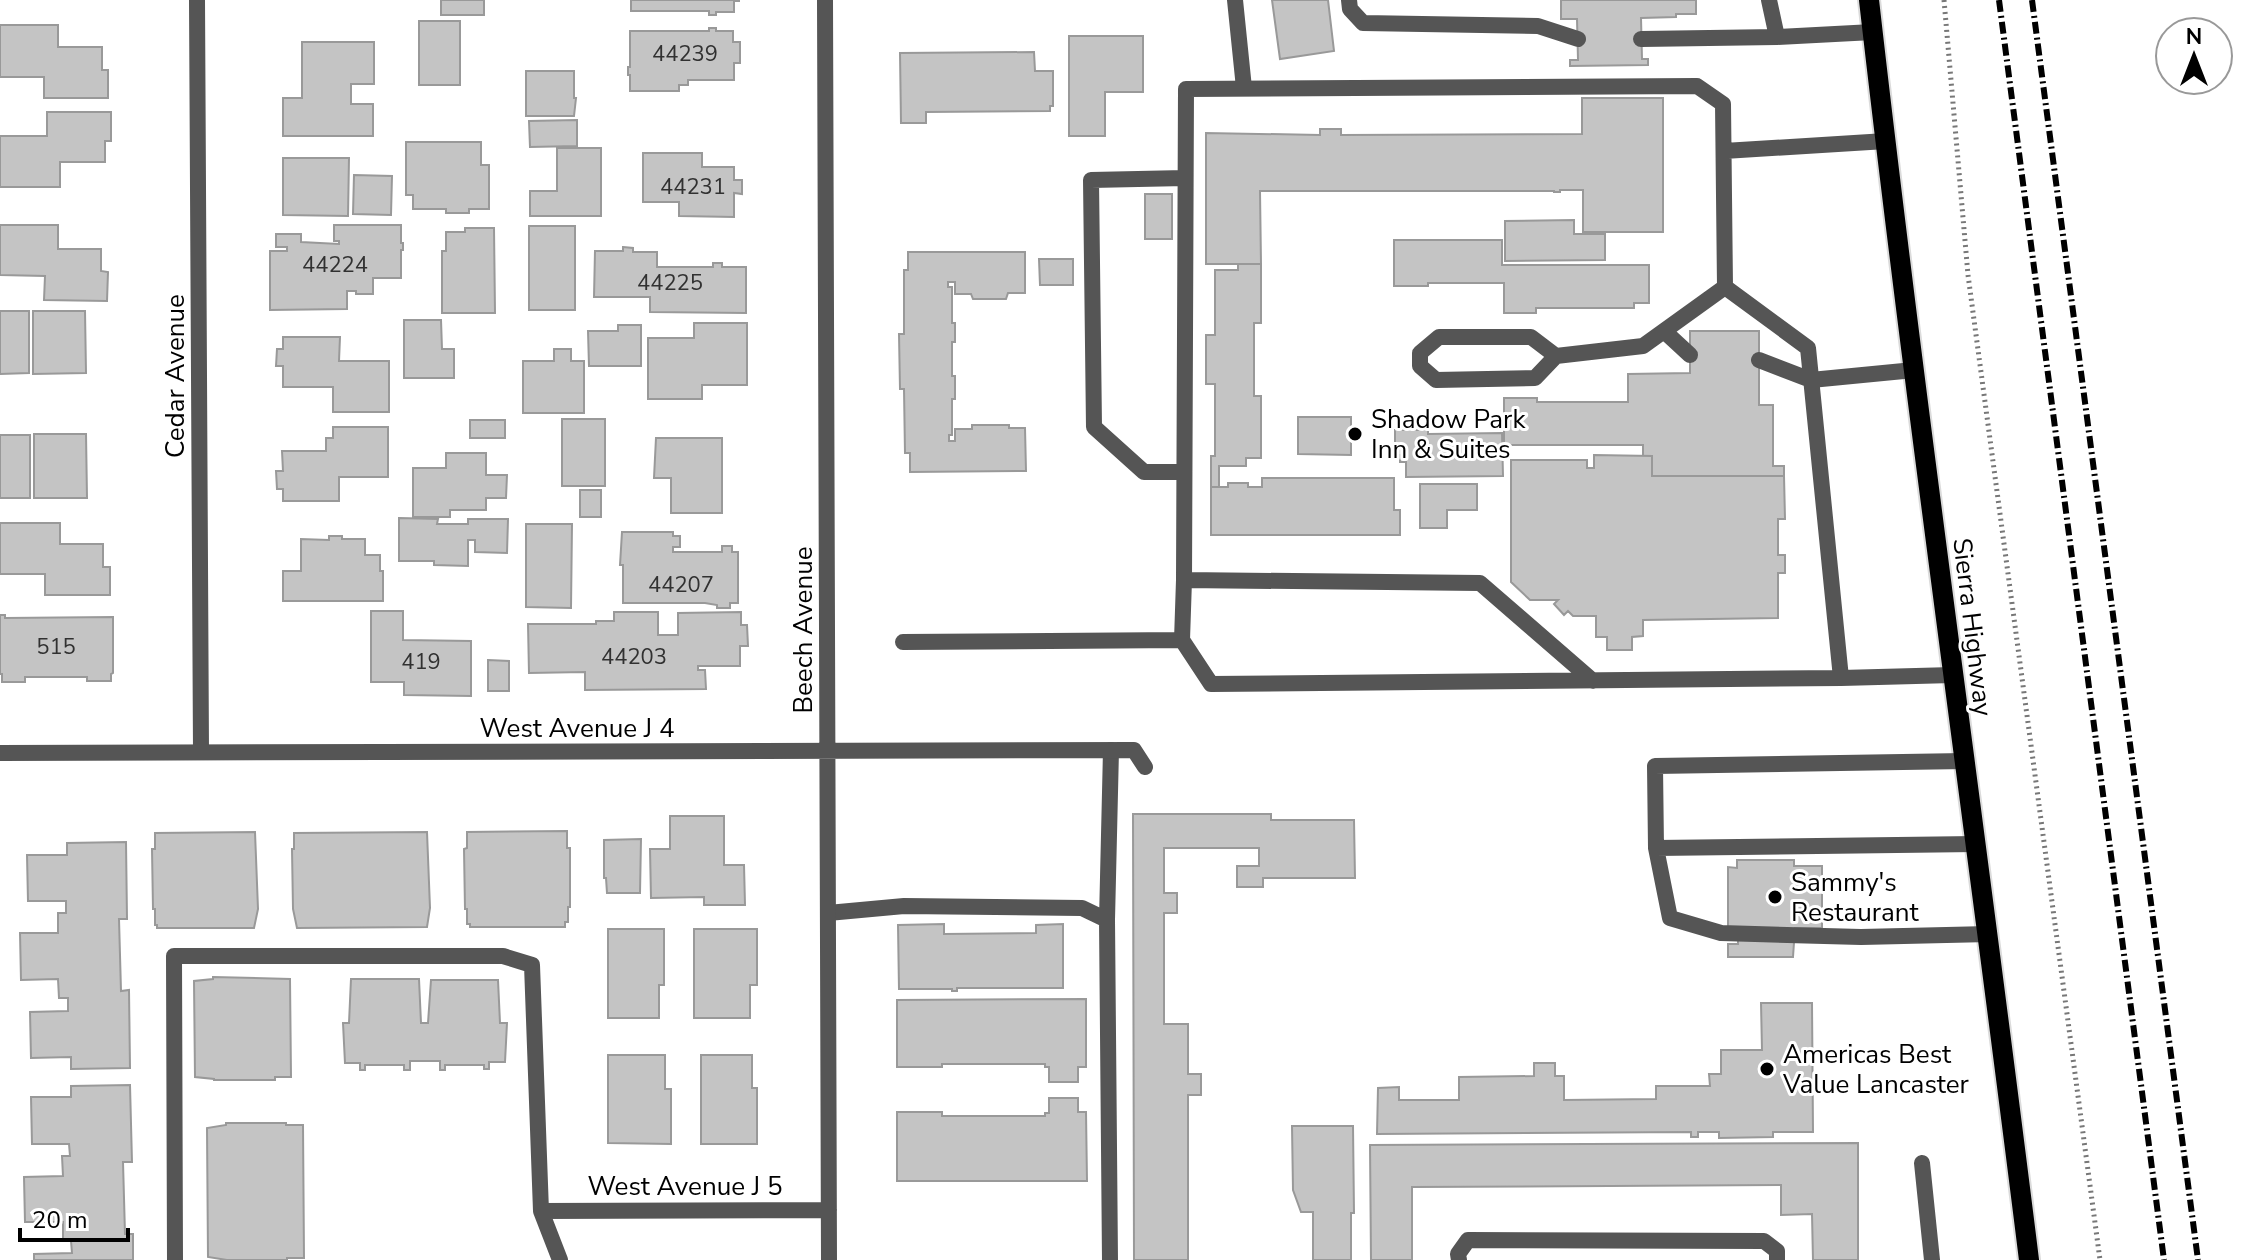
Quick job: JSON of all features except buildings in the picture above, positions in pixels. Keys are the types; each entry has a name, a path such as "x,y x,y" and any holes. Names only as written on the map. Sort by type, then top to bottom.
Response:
{"main road":[{"name":"Sierra Highway","path":"1869,0 2029,1260"}],"street":[{"name":"Cedar Avenue","path":"197,0 201,752"},
{"name":"Beech Avenue","path":"825,0 829,1260"},
{"path":"1235,0 1244,88"},
{"path":"1349,0 1350,9 1363,23 1538,26 1578,39"},
{"path":"1769,0 1777,37"},
{"path":"1641,39 1873,32"},
{"path":"1725,287 1723,104 1697,86 1186,89 1182,640 1211,684 1953,675"},
{"path":"1724,151 1886,141"},
{"path":"1184,472 1144,472 1094,427 1091,180 1185,178"},
{"path":"1556,356 1531,337 1439,337 1420,353 1420,366 1436,380 1535,378 1556,356 1643,346 1725,287"},
{"path":"1725,287 1808,348 1841,678"},
{"path":"1664,331 1690,355"},
{"path":"1759,360 1811,380 1914,370"},
{"path":"1184,580 1480,583 1593,681"},
{"path":"903,642 1182,640"},
{"path":"1110,1260 1107,920 1111,750"},
{"name":"West Avenue J 4","path":"0,753 1134,750 1145,767"},
{"path":"1965,761 1655,766 1656,848 1670,918 1721,933 1861,937 1989,934"},
{"path":"1656,848 1976,844"},
{"path":"828,913 904,906 1082,908 1107,920"},
{"path":"175,1260 174,956 503,956 532,965 541,1211 560,1260"},
{"path":"1922,1163 1932,1260"},
{"name":"West Avenue J 5","path":"541,1211 829,1210"},
{"path":"1459,1260 1458,1254 1468,1240 1546,1240 1764,1241 1777,1251 1777,1260"}],"path":[{"path":"1944,0 1968,275 2100,1260"}],"railway":[{"path":"1999,0 2164,1260"},
{"path":"2032,0 2198,1260"}],"place":[{"name":"Shadow Park Inn & Suites","path":"1355,434"},
{"name":"Sammy's Restaurant","path":"1775,897"},
{"name":"Americas Best Value Lancaster","path":"1767,1069"}]}
